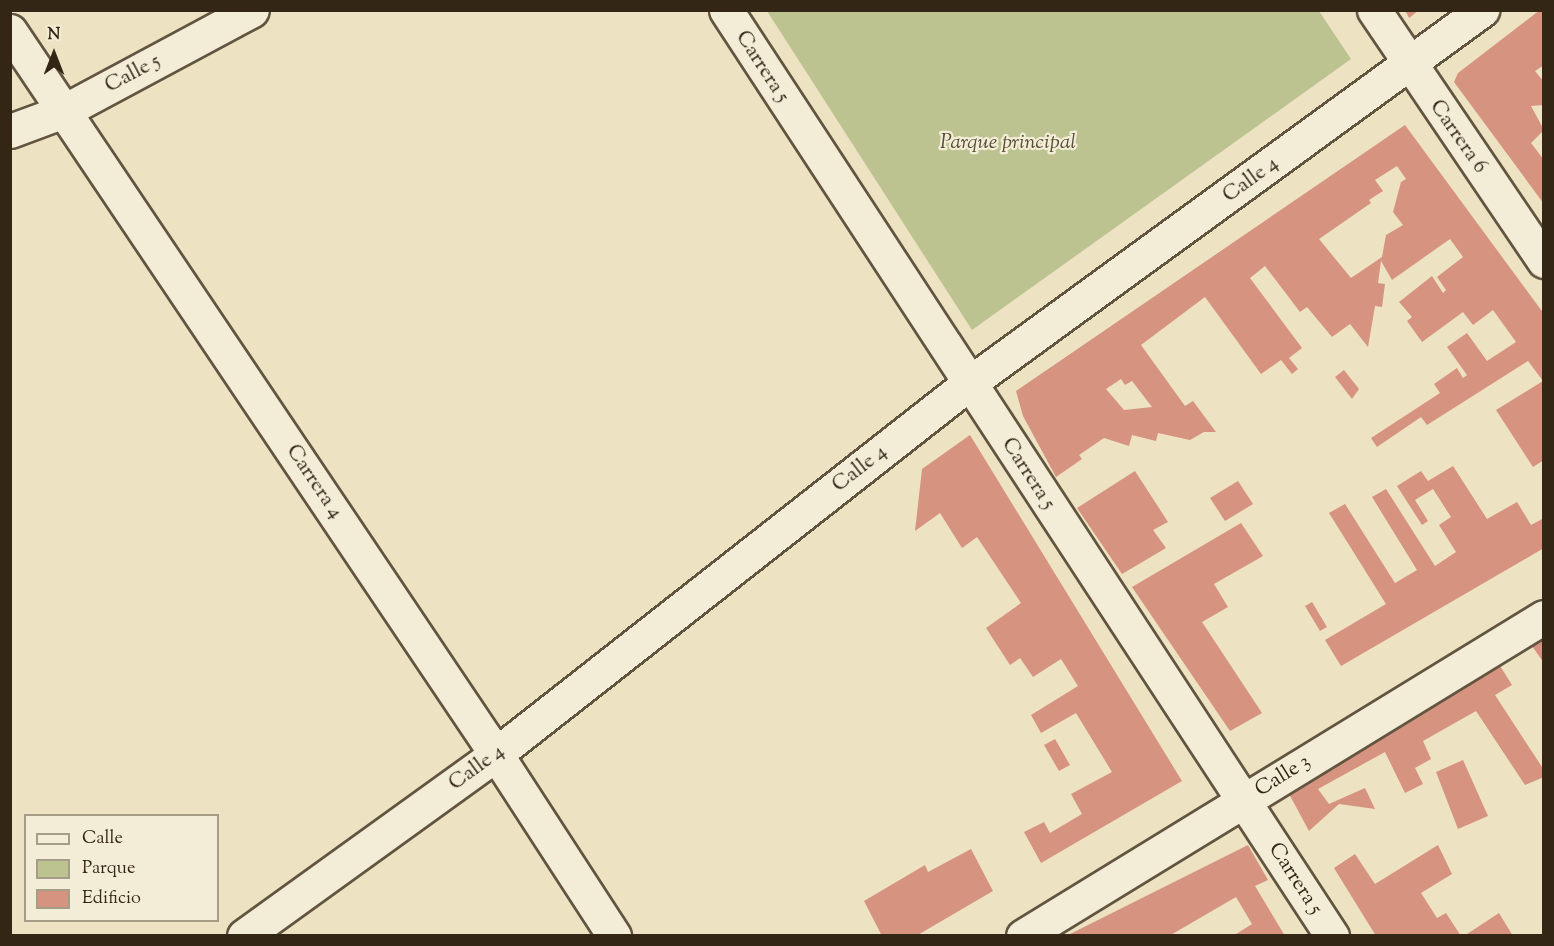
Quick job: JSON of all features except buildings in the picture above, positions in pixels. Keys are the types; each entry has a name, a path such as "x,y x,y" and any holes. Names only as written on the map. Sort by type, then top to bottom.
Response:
{"street":[{"name":"Calle 5","path":"10,131 64,111 252,10"},
{"name":"Carrera 5","path":"726,10 968,384 1332,936"},
{"name":"Carrera 6","path":"1374,10 1408,65 1544,261"},
{"name":"Calle 4","path":"244,936 496,754 968,384 1482,10"},
{"name":"Carrera 4","path":"10,31 496,754 614,936"},
{"name":"Calle 3","path":"1023,936 1544,617"}],"green space":[{"name":"Parque principal","path":"767,11 1319,11 1351,59 972,330"}]}
